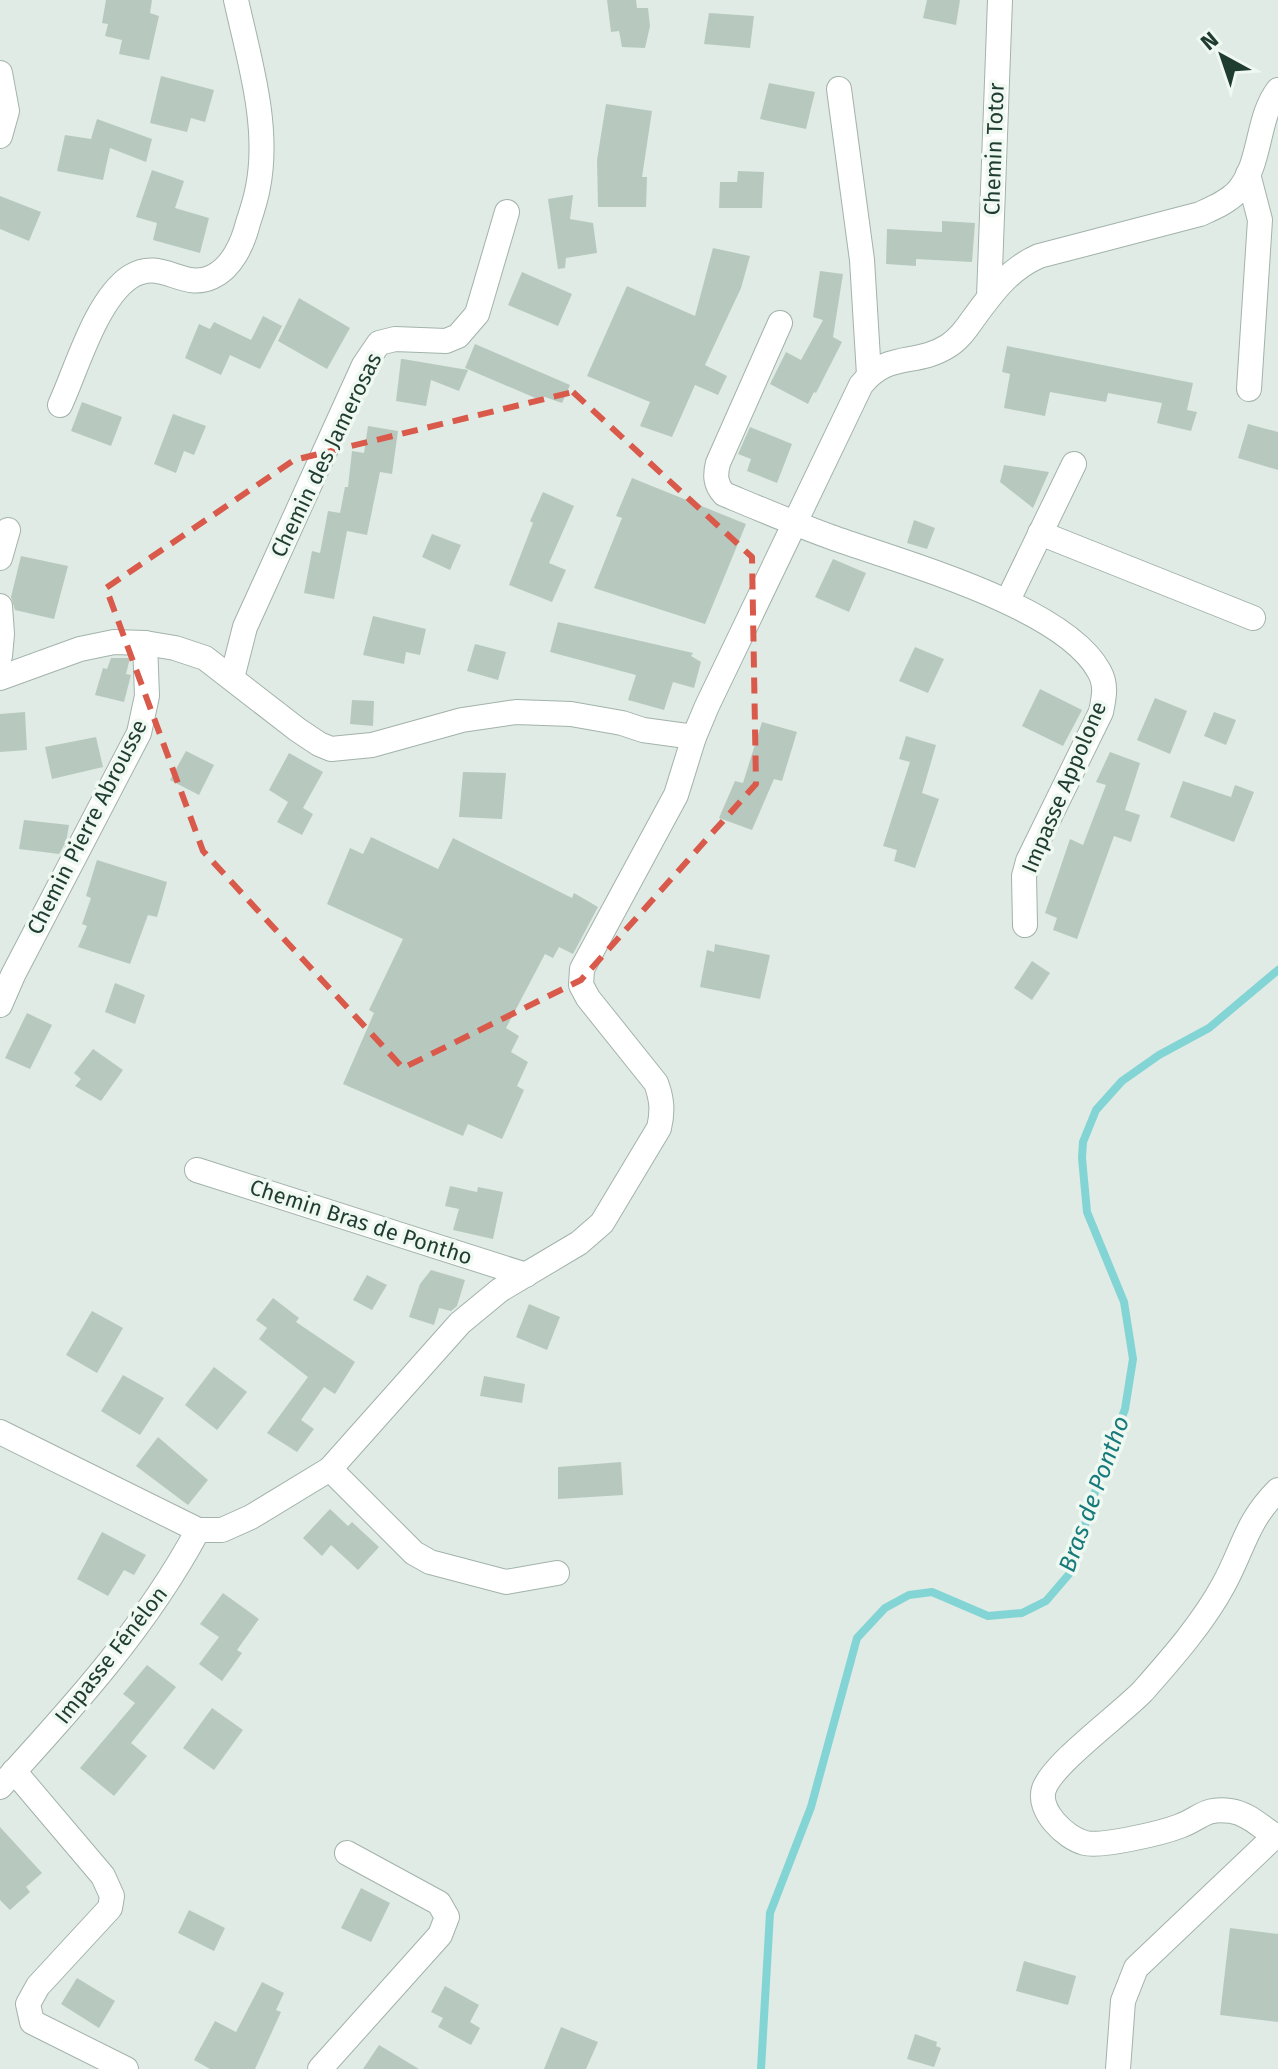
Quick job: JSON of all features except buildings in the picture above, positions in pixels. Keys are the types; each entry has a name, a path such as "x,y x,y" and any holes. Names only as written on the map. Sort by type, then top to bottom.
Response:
{"street":[{"path":"60,405 103,309 128,279 143,271 158,269 191,281 210,278 228,263 240,247 259,185 261,134 236,0"},
{"name":"Chemin Totor","path":"989,297 1000,0"},
{"path":"0,73 7,111 0,136"},
{"path":"839,89 862,260 869,375"},
{"path":"0,1432 198,1530 222,1530 251,1517 330,1469 460,1323 500,1290 579,1243 602,1223 659,1128 662,1113 656,1083 596,1010 581,985 582,969 676,795 694,737 861,385 869,375 889,362 929,356 950,345 959,338 1012,271 1025,262 1200,214 1219,205 1238,191 1248,174 1261,125 1278,90"},
{"path":"1248,174 1260,220 1249,389"},
{"name":"Chemin des Jamerosas","path":"232,678 245,627 364,365 379,343 395,339 446,341 458,336 477,314 507,212"},
{"path":"780,323 718,463 716,481 724,494 795,524"},
{"path":"1008,600 1074,464"},
{"name":"Impasse Appolone","path":"795,524 1008,600 1065,635 1099,669 1105,692 1101,712 1028,861 1024,876 1025,925"},
{"path":"0,558 8,530"},
{"path":"1040,533 1253,618"},
{"path":"0,606 0,656"},
{"path":"0,678 80,649 114,642 145,643 175,648 205,658 298,730 331,749 372,745 462,720 516,712 571,714 643,730 694,737"},
{"name":"Chemin Pierre Abrousse","path":"0,1005 139,733 147,696 145,643"},
{"name":"Chemin Bras de Pontho","path":"197,1170 526,1275"},
{"path":"330,1469 414,1553 430,1562 506,1582 557,1573"},
{"path":"1118,2069 1123,2001 1136,1968 1276,1837 1246,1815 1210,1810 1185,1824 1157,1833 1096,1843 1084,1842 1062,1829 1051,1817 1044,1807 1042,1792 1048,1780 1065,1762 1140,1693 1206,1614 1224,1583 1248,1528 1278,1490"},
{"name":"Impasse Fénélon","path":"126,2069 32,2022 28,2004 38,1986 110,1908 112,1896 103,1876 7,1779 94,1682 151,1609 198,1530"},
{"path":"320,2069 440,1935 447,1917 439,1903 347,1853"}],"highlighted area":[{"path":"573,392 752,557 756,784 581,980 403,1068 203,851 106,588 294,460"}],"waterway":[{"name":"Bras de Pontho","path":"761,2069 770,1913 811,1807 857,1638 885,1608 909,1595 932,1592 988,1616 1022,1613 1046,1601 1070,1573 1125,1409 1133,1359 1124,1302 1087,1212 1083,1142 1096,1110 1122,1081 1159,1055 1209,1028 1278,970"}]}
